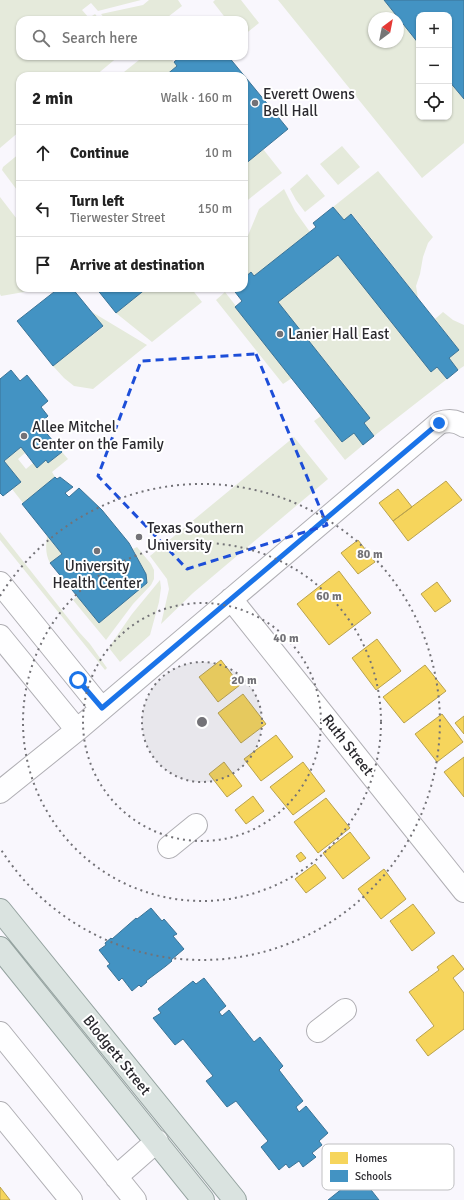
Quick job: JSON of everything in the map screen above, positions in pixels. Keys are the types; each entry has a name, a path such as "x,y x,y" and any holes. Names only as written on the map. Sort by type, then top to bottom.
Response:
{"main road":[{"name":"Blodgett Street","path":"0,910 235,1200"},
{"name":"Blodgett Street","path":"0,948 203,1200"},
{"path":"157,1141 175,1127"}],"street":[{"path":"0,792 77,730 439,423 447,420 460,424"},
{"path":"0,583 102,708"},
{"name":"Ruth Street","path":"231,599 464,891"},
{"path":"0,636 77,730"},
{"path":"169,847 196,825"},
{"path":"318,1031 345,1010"},
{"path":"0,1033 135,1200"},
{"path":"0,1113 71,1200"},
{"path":"116,1177 157,1141"}],"highlighted area":[{"path":"256,354 327,525 187,569 98,476 141,361"}],"shaded area":[{"path":"0,0 141,0 98,11 91,3 82,10 87,16 16,16 16,60 114,60 100,72 16,72 16,134 0,148"},
{"path":"149,0 178,0 182,6 169,16 103,16 101,14 143,5"},
{"path":"215,0 241,0 259,23 248,32 248,16 224,16 213,2"},
{"path":"278,0 384,0 394,12 368,12 368,48 404,48 404,25 416,40 416,120 452,120 452,85 464,99 464,143 422,178"},
{"path":"139,60 172,60 177,66 170,72 124,72"},
{"path":"342,146 360,167 338,185 320,164"},
{"path":"263,149 282,173 248,200 248,162"},
{"path":"16,156 16,189 2,170 3,167"},
{"path":"378,171 433,237 428,243 423,257 416,286 418,298 352,214 344,220 333,207"},
{"path":"307,174 325,196 305,212 290,189"},
{"path":"284,189 295,211 310,232 254,276 251,273 248,275 248,235 259,209"},
{"path":"0,197 16,218 16,292 24,292 1,296"},
{"path":"338,255 447,379 374,436 364,423 370,418 278,302"},
{"path":"142,292 194,292 202,302 152,342 116,313"},
{"path":"225,292 292,378 283,384 216,300"},
{"path":"92,312 147,345 93,389 74,386 53,366 103,327"},
{"path":"443,312 453,320 464,325 464,366 458,370 449,358 459,350 435,319"},
{"path":"321,416 354,433 363,445 345,460 314,421"},
{"path":"294,437 328,479 193,593 161,624 169,589 167,579 150,556"},
{"path":"21,447 25,453 18,459 26,469 33,463 37,468 46,460 62,452 68,459 52,472 55,477 23,503 12,489 21,482 4,461"},
{"path":"0,532 90,644 107,668 105,670 0,540"},
{"path":"47,536 62,554 50,563 48,560 46,546"},
{"path":"137,547 151,564 154,570 154,579 151,585 133,604 106,640 73,600 78,596 99,623 147,583 146,574 133,549"},
{"path":"160,580 161,588 159,602 150,635 120,662 109,648 132,614"}],"building: Homes":[{"path":"446,481 462,500 408,541 393,521"},
{"path":"398,489 412,507 393,521 379,503"},
{"path":"358,540 375,562 358,574 341,553"},
{"path":"339,571 371,613 329,645 297,604"},
{"path":"437,582 451,601 435,612 421,594"},
{"path":"377,639 401,671 376,690 352,658"},
{"path":"221,660 240,685 218,702 199,677"},
{"path":"425,665 446,691 404,723 383,697"},
{"path":"243,694 266,724 241,743 218,713"},
{"path":"442,714 463,742 437,762 415,734"},
{"path":"464,716 464,734 455,723"},
{"path":"276,735 293,757 261,781 244,759"},
{"path":"464,757 464,797 444,772"},
{"path":"224,762 242,786 227,797 209,774"},
{"path":"303,762 325,791 293,815 270,787"},
{"path":"253,796 264,811 246,824 235,810"},
{"path":"326,798 350,828 318,853 294,822"},
{"path":"350,832 370,858 343,879 323,853"},
{"path":"301,852 306,858 300,862 296,856"},
{"path":"315,864 326,878 306,893 295,879"},
{"path":"384,869 406,899 381,919 358,889"},
{"path":"413,904 435,933 412,951 390,921"},
{"path":"453,955 464,969 453,978 464,993 464,1029 428,1056 416,1040 434,1026 409,992 439,970 437,967"},
{"path":"0,1187 10,1200 0,1200"}],"building: Schools":[{"path":"384,0 464,0 464,99 452,85 452,12 416,12 416,40 404,25 404,12 394,12"},
{"name":"Everett Owens Bell Hall","path":"176,60 231,60 241,72 170,72 177,66 174,62"},
{"name":"Everett Owens Bell Hall","path":"248,80 288,129 248,162"},
{"name":"Lanier Hall East","path":"333,207 344,220 351,214 459,350 449,358 458,370 447,379 437,367 431,372 338,255 278,302 370,418 364,423 374,436 363,445 354,433 342,442 235,307 242,301 235,292 248,292 248,275 251,272 254,276 316,227 313,223"},
{"path":"54,292 75,292 103,326 53,366 17,321"},
{"path":"99,292 142,292 116,313"},
{"name":"Allee Mitchel Center on the Family","path":"11,370 20,381 27,375 48,401 41,407 48,416 39,424 62,452 48,463 46,460 37,468 21,447 4,461 21,482 3,496 0,493 0,379"},
{"name":"University Health Center","path":"55,477 57,479 60,477 73,487 65,493 69,497 79,488 102,510 129,543 146,574 147,583 99,623 50,563 62,554 22,504"},
{"path":"151,908 162,921 164,919 177,934 173,936 184,949 141,987 139,985 132,991 122,978 119,981 107,966 110,964 99,950 106,945 105,943 111,938 112,939 136,918 137,919"},
{"path":"204,978 226,1006 219,1012 222,1016 229,1010 254,1042 260,1037 283,1066 279,1070 303,1101 296,1107 299,1112 306,1106 328,1133 319,1141 322,1145 312,1153 316,1157 303,1167 299,1161 289,1168 286,1164 279,1170 261,1147 268,1141 236,1101 227,1107 206,1081 213,1076 183,1039 175,1045 153,1018 161,1013 158,1009 193,981 196,984"},
{"path":"340,1190 371,1190 379,1200 328,1200"}],"place":[{"name":"Everett Owens Bell Hall","path":"255,103"},
{"name":"Lanier Hall East","path":"280,334"},
{"name":"Allee Mitchel Center on the Family","path":"24,436"},
{"name":"Texas Southern University","path":"139,537"},
{"name":"University Health Center","path":"97,551"}],"route":[{"path":"78,680 102,708 439,423"}]}
